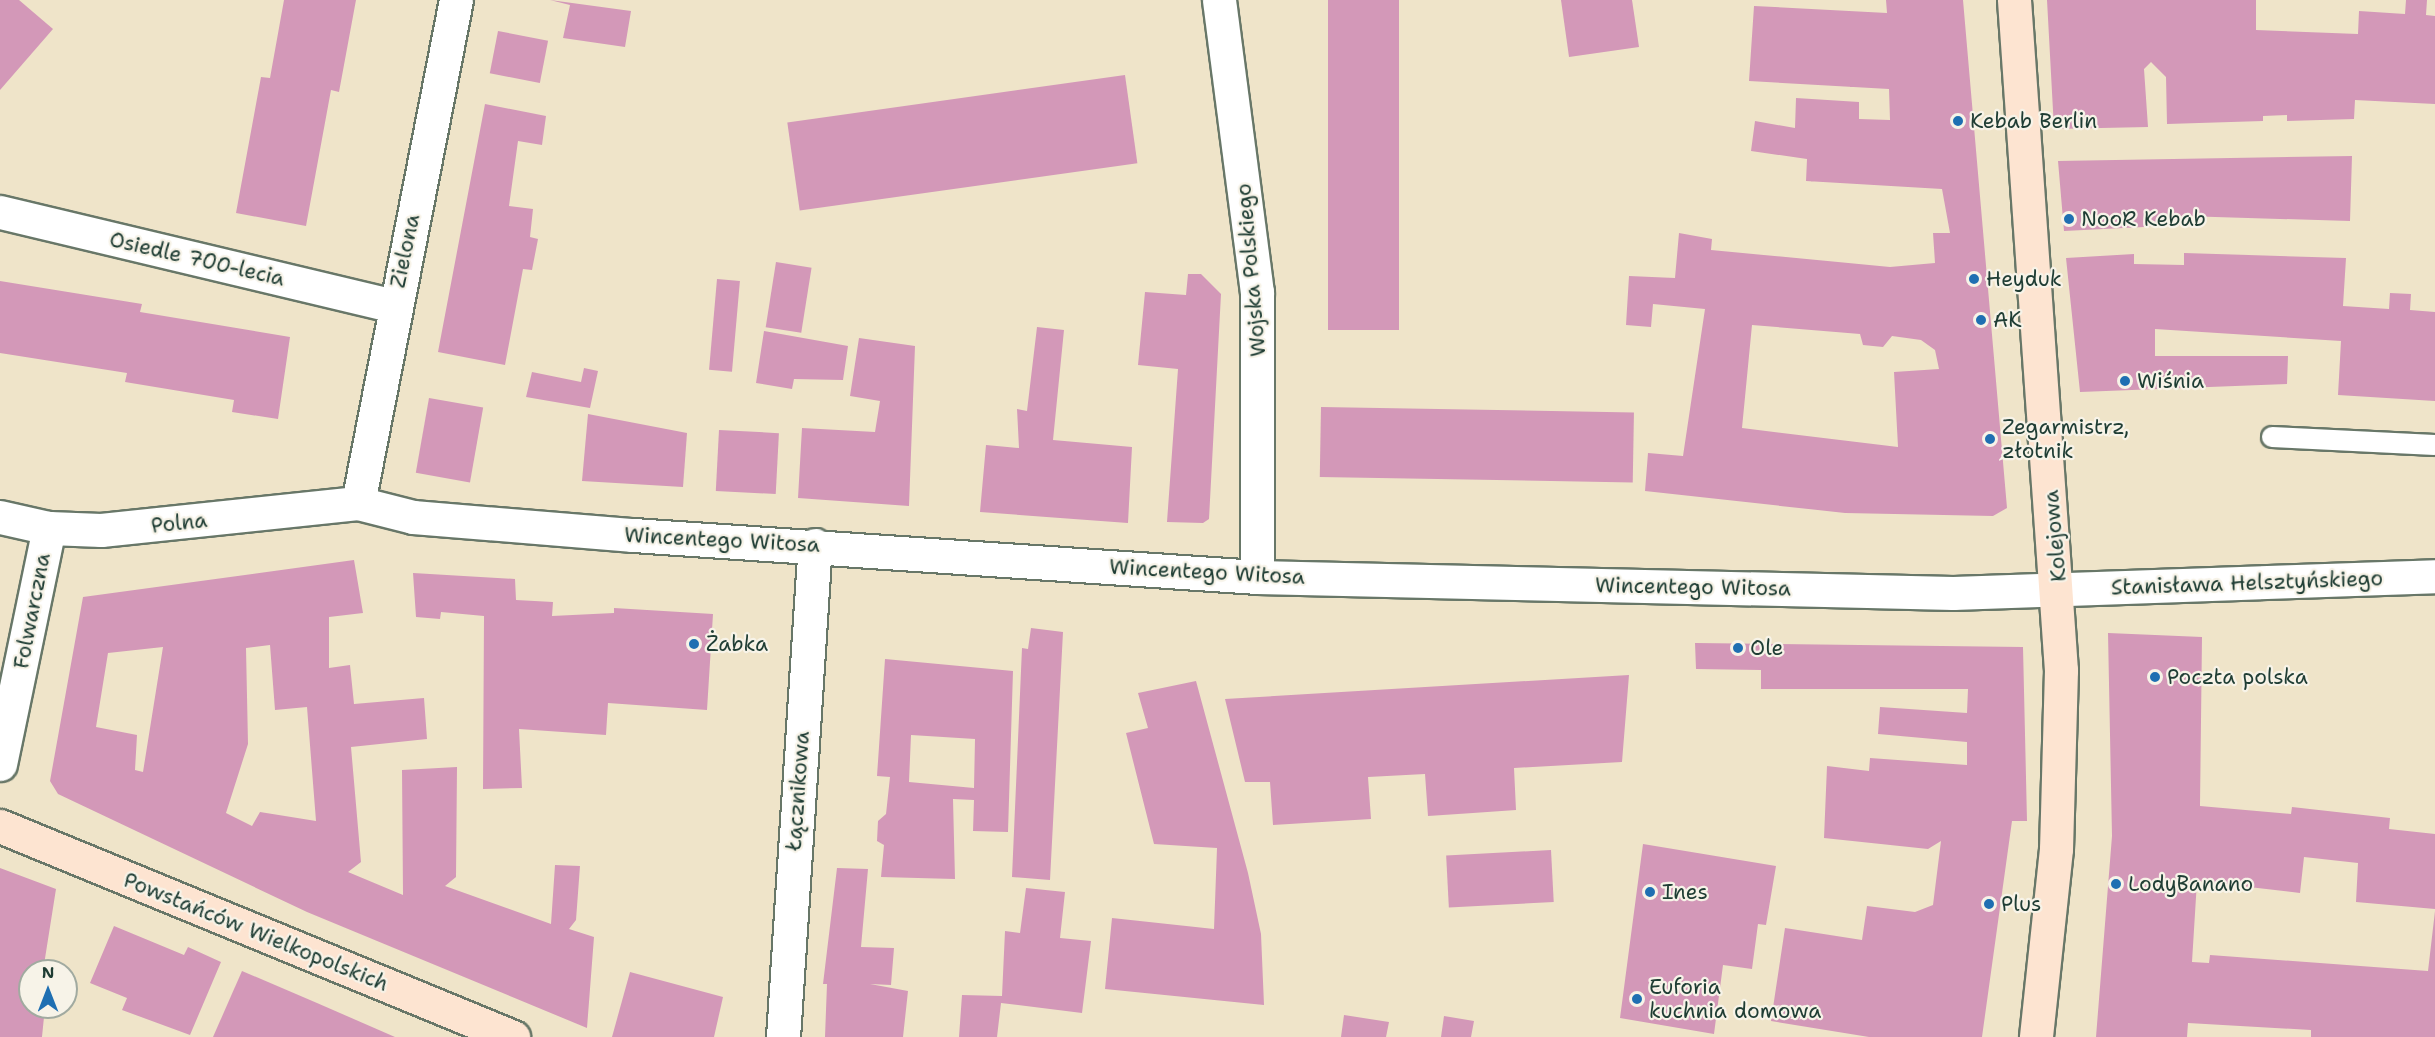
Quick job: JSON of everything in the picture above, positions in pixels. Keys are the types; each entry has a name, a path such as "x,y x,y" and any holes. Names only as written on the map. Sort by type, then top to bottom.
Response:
{"street":[{"name":"Zielona","path":"358,503 394,306 456,0"},
{"name":"Wojska Polskiego","path":"1219,0 1257,292 1257,578"},
{"name":"Kolejowa","path":"2014,0 2059,589 2056,849 2036,1037"},
{"name":"Osiedle 700-lecia","path":"0,212 394,306"},
{"name":"Wincentego Witosa","path":"358,503 413,517 1257,578 1953,593 2059,589"},
{"name":"Polna","path":"0,517 49,528 101,530 358,503"},
{"name":"Folwarczna","path":"0,764 49,528"},
{"name":"Łącznikowa","path":"783,1037 815,545"},
{"name":"Stanisława Helsztyńskiego","path":"2059,589 2435,576"},
{"name":"Powstańców Wielkopolskich","path":"0,826 513,1037"}],"lane":[{"path":"2272,437 2435,445"}],"building":[{"path":"0,0 19,0 53,29 0,90"},
{"path":"284,0 356,0 339,92 331,90 306,226 236,213 261,77 270,78"},
{"path":"550,0 631,11 625,47 563,38 570,5"},
{"path":"1328,0 1399,0 1399,330 1328,330"},
{"path":"1561,0 1632,0 1639,47 1569,57"},
{"path":"1886,0 1963,0 2007,508 1993,516 1845,513 1645,491 1648,453 1683,456 1705,309 1653,304 1651,327 1626,325 1629,276 1675,278 1679,233 1712,239 1711,250 1890,267 1935,263 1933,233 1950,233 1942,189 1806,181 1807,159 1751,151 1755,121 1795,128 1796,98 1859,102 1859,119 1890,120 1889,89 1749,81 1754,6 1887,13","holes":["1752,325 1860,334 1863,345 1883,347 1892,336 1921,340 1935,350 1939,369 1894,372 1898,447 1742,428"]},
{"path":"2047,0 2256,0 2256,30 2358,34 2359,11 2405,14 2406,0 2427,0 2426,15 2435,16 2435,104 2355,100 2354,119 2287,121 2287,115 2263,116 2263,121 2167,124 2166,77 2151,62 2144,69 2148,127 2054,129"},
{"path":"498,31 548,41 540,83 490,73"},
{"path":"1125,75 1137,163 800,211 787,122"},
{"path":"485,104 546,116 542,145 518,141 509,206 533,209 530,237 538,239 532,270 523,269 505,365 438,352"},
{"path":"2352,156 2350,221 2183,216 2183,225 2064,231 2058,161"},
{"path":"2184,253 2346,258 2343,306 2389,309 2390,293 2411,294 2410,310 2435,312 2435,401 2338,395 2341,341 2155,329 2155,356 2288,356 2287,384 2080,392 2066,258 2134,254 2134,264 2184,265"},
{"path":"776,262 812,268 801,333 766,327"},
{"path":"1188,274 1201,274 1221,294 1209,519 1203,523 1167,522 1178,369 1138,365 1145,292 1186,295"},
{"path":"717,279 740,281 732,372 709,370"},
{"path":"0,281 142,304 140,312 290,337 278,419 232,412 234,400 125,382 127,373 0,353"},
{"path":"1037,327 1064,330 1053,440 1132,447 1128,523 980,512 986,445 1019,448 1017,409 1027,411"},
{"path":"764,331 848,346 843,380 794,379 792,389 756,383"},
{"path":"859,338 915,346 909,506 798,498 802,428 875,432 880,401 850,396"},
{"path":"584,368 598,371 590,408 526,397 532,372 581,382"},
{"path":"429,398 483,408 470,482 416,473"},
{"path":"1321,407 1634,412 1633,482 1320,477"},
{"path":"588,414 687,433 683,487 582,481"},
{"path":"719,430 779,433 776,494 716,491"},
{"path":"354,560 363,613 329,617 329,668 350,665 354,704 424,698 427,739 351,747 361,862 348,872 403,895 402,770 457,767 456,877 445,886 551,924 555,865 580,866 576,920 569,929 594,937 587,1028 307,912 58,794 50,781 83,597","holes":["270,645 275,710 307,707 316,821 260,812 252,826 226,813 248,744 246,648","163,647 143,772 135,770 137,735 96,727 108,653"]},
{"path":"413,573 515,579 516,600 553,602 552,616 614,613 614,608 713,614 707,710 608,703 606,735 519,729 522,788 483,789 484,616 441,612 440,619 416,617"},
{"path":"1031,628 1063,632 1050,880 1012,877 1022,648 1028,649"},
{"path":"2108,633 2202,637 2200,806 2291,814 2292,807 2390,818 2389,829 2435,834 2435,909 2356,902 2358,863 2304,857 2300,893 2197,881 2192,962 2209,963 2210,955 2428,971 2435,911 2435,1037 2311,1037 2311,1030 2188,1023 2187,1037 2096,1037 2112,836"},
{"path":"1695,643 2023,647 2027,821 2012,821 1982,1037 1869,1037 1771,1021 1785,928 1862,940 1867,906 1915,912 1933,905 1941,841 1928,849 1824,838 1827,766 1869,771 1870,758 1967,765 1967,742 1878,734 1880,707 1967,713 1968,689 1761,689 1761,670 1696,669"},
{"path":"885,659 1013,671 1008,832 973,831 974,800 953,799 955,879 881,877 884,845 877,841 878,821 886,814 890,777 877,776","holes":["911,735 975,739 974,788 909,782"]},
{"path":"1629,675 1622,762 1514,768 1516,810 1428,816 1425,774 1368,777 1371,819 1273,825 1270,782 1245,782 1225,699"},
{"path":"1196,681 1248,873 1261,934 1264,1005 1105,989 1112,918 1214,929 1217,848 1154,844 1126,733 1148,728 1138,693"},
{"path":"1643,844 1776,866 1766,925 1758,924 1752,969 1723,965 1714,1034 1620,1018"},
{"path":"1551,850 1554,902 1449,907 1446,855"},
{"path":"0,868 56,889 45,959 18,959 18,1019 44,1019 42,1037 0,1037"},
{"path":"837,868 868,869 861,947 894,948 891,985 870,984 908,991 903,1037 825,1037 827,984 823,984"},
{"path":"1026,888 1065,892 1060,938 1091,941 1082,1013 1001,1003 997,1037 959,1037 962,995 1002,996 1005,931 1020,933"},
{"path":"114,926 184,955 188,947 221,962 190,1035 122,1010 127,998 90,983"},
{"path":"242,971 317,1003 395,1037 213,1037"},
{"path":"630,972 723,997 714,1037 612,1037"},
{"path":"1344,1015 1389,1022 1386,1037 1341,1037"},
{"path":"1444,1016 1474,1021 1471,1037 1441,1037"}],"place":[{"name":"Kebab Berlin","path":"1958,121"},
{"name":"NooR Kebab","path":"2069,219"},
{"name":"Heyduk","path":"1974,279"},
{"name":"AK","path":"1981,320"},
{"name":"Wiśnia","path":"2125,381"},
{"name":"Zegarmistrz, złotnik","path":"1990,439"},
{"name":"Żabka","path":"694,644"},
{"name":"Ole","path":"1738,648"},
{"name":"Poczta polska","path":"2155,677"},
{"name":"LodyBanano","path":"2116,884"},
{"name":"Ines","path":"1650,892"},
{"name":"Plus","path":"1989,904"},
{"name":"Euforia kuchnia domowa","path":"1637,999"}]}
